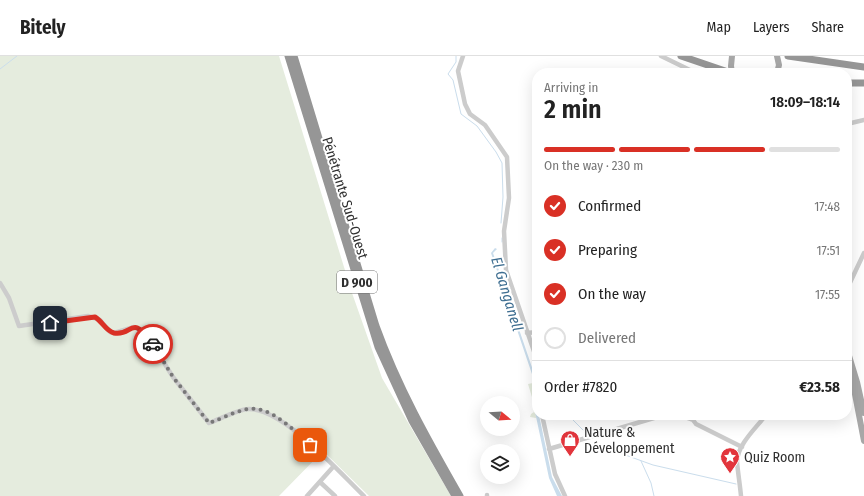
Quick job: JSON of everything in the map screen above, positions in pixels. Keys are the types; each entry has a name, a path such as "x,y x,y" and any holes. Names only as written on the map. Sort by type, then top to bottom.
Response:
{"highway":[{"name":"Pénétrante Sud-Ouest","path":"288,56 378,347 412,421 454,496"},
{"path":"294,56 376,326 401,388 460,496"},
{"path":"681,56 717,68"},
{"path":"788,56 864,67"},
{"path":"852,83 864,83"}],"main road":[{"path":"731,68 732,56"},
{"path":"777,56 778,68"},
{"path":"852,384 864,413"},
{"path":"852,384 864,439"}],"street":[{"path":"463,56 458,71 458,78 464,104 470,114 485,125 507,157 509,164 509,198 504,231 506,270 532,346"},
{"path":"661,56 686,68"},
{"path":"852,123 864,120"},
{"path":"852,279 864,254"},
{"path":"0,283 9,298 19,326 88,316 100,320 110,332 114,333 134,327 138,328 147,336 173,377 209,423 248,409 270,414 290,427 364,496"},
{"path":"527,333 532,332"},
{"path":"543,420 558,484 565,496"},
{"path":"549,449 647,420"},
{"path":"693,420 696,424 742,447"},
{"path":"741,496 737,460 742,447 762,420"},
{"path":"307,496 333,467"},
{"path":"320,482 335,496"}],"shaded area":[{"path":"0,56 279,56 352,293 382,378 451,496 369,496 323,451 279,496 0,496"},
{"path":"532,383 532,397 528,384"}],"water":[{"path":"495,248 497,249 493,253 532,367 532,374 491,253"},
{"path":"537,420 540,420 552,477 562,496 557,496 549,478"}],"waterway":[{"path":"0,69 17,56"},
{"name":"El Ganganell","path":"456,56 456,62 448,74 453,80 461,114 477,126 502,163 503,197 501,223"},
{"path":"573,420 587,434"},
{"path":"617,452 653,465 736,484"},
{"path":"641,461 651,483 654,496"}],"way so far":[{"path":"153,344 173,377 209,423 248,409 258,410 279,418 310,445"}],"place":[{"name":"Nature & Développement","path":"570,457"},
{"name":"Quiz Room","path":"730,474"}],"route":[{"path":"50,323 88,316 95,317 100,320 110,332 118,334 130,328 138,328 143,331 153,344"}]}
